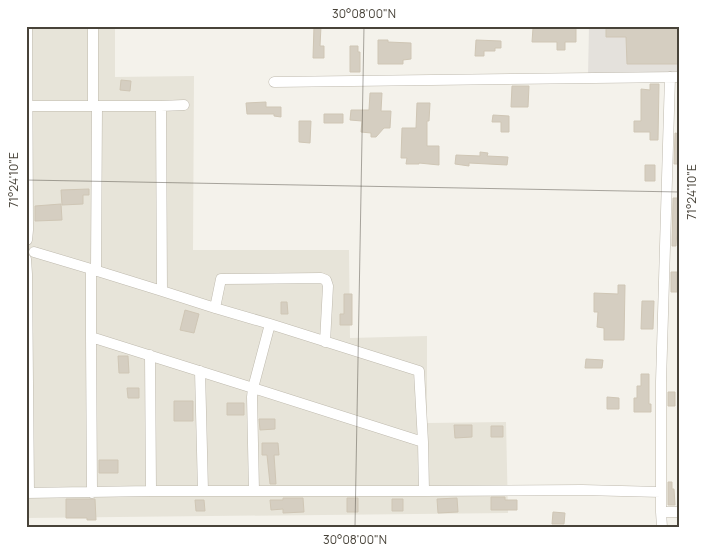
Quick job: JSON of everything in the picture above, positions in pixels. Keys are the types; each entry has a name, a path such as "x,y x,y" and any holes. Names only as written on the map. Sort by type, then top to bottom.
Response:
{"street":[{"path":"27,26 28,230 26,240 33,247 29,256 28,493 582,490 661,492"},
{"path":"92,493 91,337 95,106 93,26"},
{"path":"274,82 675,77 661,382 662,527"},
{"path":"27,106 184,105"},
{"path":"161,106 162,291"},
{"path":"29,256 93,270 418,371 424,491"},
{"path":"216,308 221,278 321,278 326,280 328,286 325,342"},
{"path":"254,491 252,397 270,324"},
{"path":"91,337 423,442"},
{"path":"150,355 151,491"},
{"path":"200,371 203,491"},
{"path":"661,512 680,512"}],"shaded area":[{"path":"26,26 115,26 115,77 194,76 193,250 349,250 350,338 427,336 427,423 506,422 508,513 26,518"},
{"path":"589,26 680,26 680,76 588,76"}],"building":[{"path":"314,26 321,26 320,46 324,46 324,58 313,58"},
{"path":"606,26 680,26 678,64 627,64 626,37 606,37"},
{"path":"533,28 576,28 576,42 565,42 565,50 557,50 557,42 532,42"},
{"path":"378,40 411,43 411,59 403,60 403,64 378,64"},
{"path":"476,40 501,41 501,48 495,48 495,51 484,51 484,56 475,56"},
{"path":"350,46 358,46 358,52 360,52 360,72 350,72"},
{"path":"121,80 131,81 130,91 120,90"},
{"path":"650,84 659,84 658,140 650,140 650,132 634,132 634,121 641,121 641,89 650,90"},
{"path":"512,86 529,86 528,107 511,107"},
{"path":"370,93 382,93 381,111 391,111 390,128 384,128 376,137 371,137 371,133 361,132 362,121 350,120 351,110 369,110"},
{"path":"266,102 266,107 281,107 281,117 274,116 274,114 247,114 246,103"},
{"path":"417,103 430,103 429,121 427,121 427,146 439,146 439,165 406,164 407,158 401,158 402,128 416,128"},
{"path":"324,114 343,114 343,123 324,123"},
{"path":"493,115 509,116 509,132 501,132 501,122 492,122"},
{"path":"299,121 311,121 310,143 299,142"},
{"path":"675,133 680,134 680,164 674,164"},
{"path":"480,152 488,153 487,156 508,157 507,165 469,163 469,166 455,164 456,155 480,156"},
{"path":"645,165 655,165 655,181 645,181"},
{"path":"89,189 89,195 83,195 83,204 62,205 61,190"},
{"path":"673,198 679,198 676,246 672,246"},
{"path":"61,204 62,220 35,221 35,206"},
{"path":"671,272 677,272 677,292 671,292"},
{"path":"618,285 625,285 624,340 604,340 604,328 597,327 598,312 594,312 594,293 618,294"},
{"path":"344,294 352,294 352,325 340,325 340,314 344,314"},
{"path":"642,301 654,301 653,329 641,329"},
{"path":"281,302 287,302 288,314 281,314"},
{"path":"185,310 199,314 194,333 180,330"},
{"path":"118,356 128,356 129,373 119,373"},
{"path":"586,359 603,360 602,368 585,368"},
{"path":"641,374 649,374 649,404 651,404 651,412 634,412 634,398 637,398 637,386 641,386"},
{"path":"127,388 139,388 139,398 128,398"},
{"path":"668,392 675,392 675,406 668,406"},
{"path":"607,397 619,398 619,409 607,409"},
{"path":"174,401 193,401 193,421 174,421"},
{"path":"227,403 244,403 244,415 227,415"},
{"path":"259,419 275,419 275,429 260,430"},
{"path":"454,425 472,425 472,437 455,438"},
{"path":"491,426 503,426 503,437 491,437"},
{"path":"262,443 278,443 279,455 274,455 276,484 270,484 267,455 262,455"},
{"path":"99,460 118,460 118,473 99,473"},
{"path":"668,482 672,482 675,505 668,505"},
{"path":"491,497 505,497 505,500 517,500 517,510 491,510"},
{"path":"283,498 303,498 304,512 283,513 283,509 271,510 270,500 283,500"},
{"path":"347,498 358,498 358,512 347,512"},
{"path":"457,498 458,512 438,513 437,499"},
{"path":"66,499 95,499 96,520 66,518"},
{"path":"392,499 403,499 403,511 392,511"},
{"path":"195,500 204,500 205,511 196,511"},
{"path":"553,512 565,513 564,524 552,524"}]}
